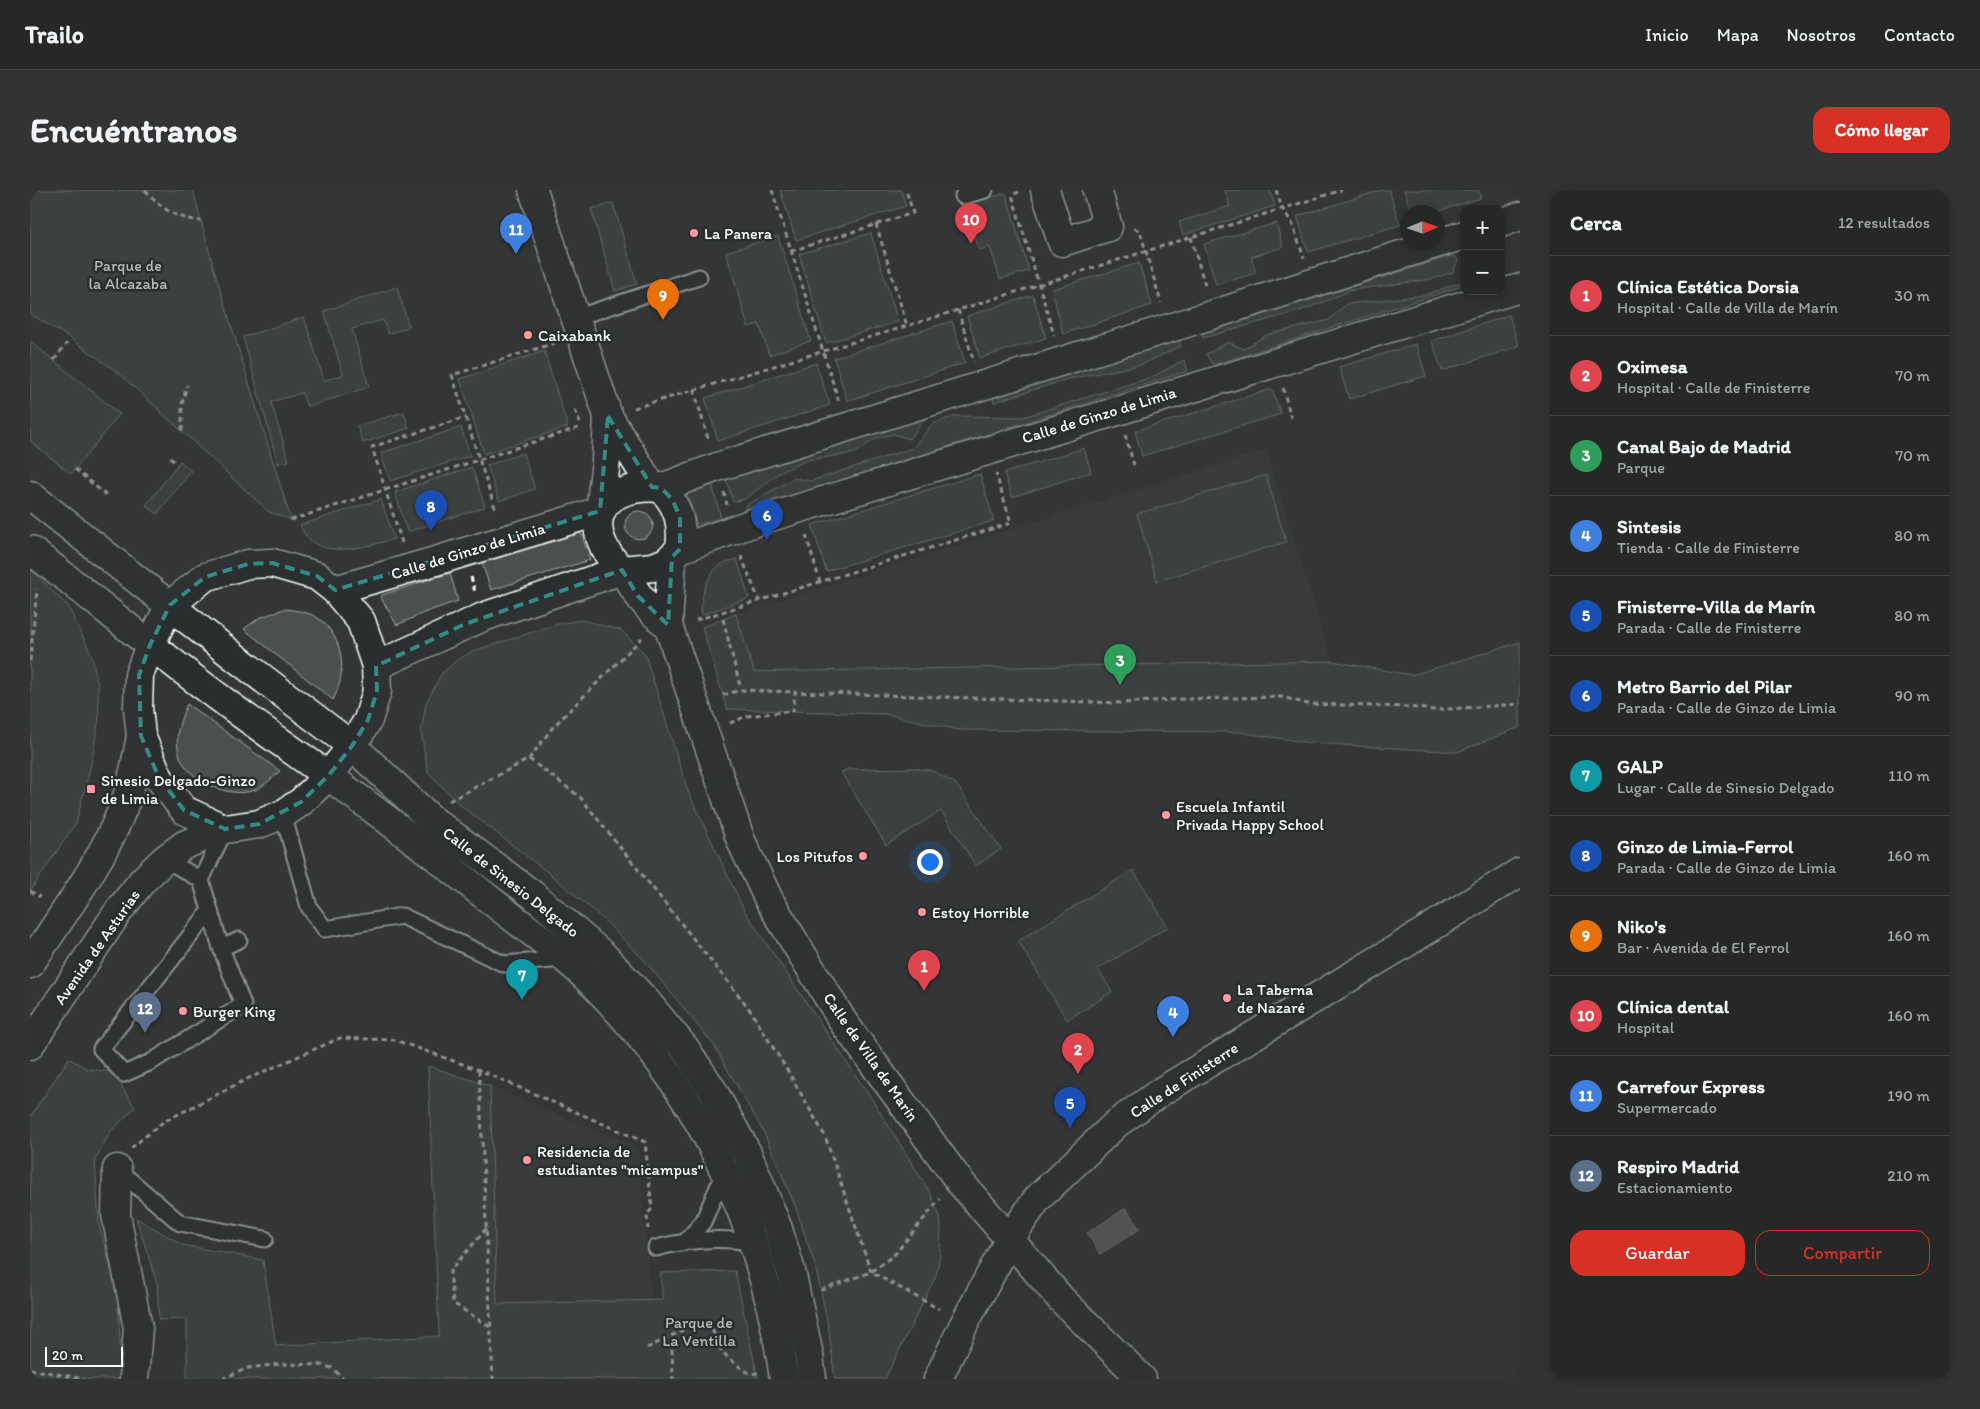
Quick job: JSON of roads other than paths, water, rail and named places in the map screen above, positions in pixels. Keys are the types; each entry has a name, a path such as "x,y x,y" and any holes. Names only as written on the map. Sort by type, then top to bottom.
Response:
{"main road":[{"path":"376,666 474,620 622,570 653,567 676,553 682,534 680,517 672,499 657,488 608,416 533,190"},
{"path":"1045,190 1062,242 1108,227 1097,190"},
{"path":"1505,222 1520,216"},
{"path":"600,511 609,499 624,490 640,487 657,488 847,427 1186,324 1460,237"},
{"name":"Calle de Ginzo de Limia","path":"676,553 761,520 1285,360 1475,297 1520,288"},
{"path":"608,416 606,461 599,524 604,550 622,570 638,596 655,616 680,623"},
{"name":"Calle de Sinesio Delgado","path":"30,496 352,746 431,819 533,894 602,955 646,1001 684,1047 712,1089 747,1154 778,1230 801,1314 812,1379"},
{"name":"Calle de Ginzo de Limia","path":"335,590 600,511"},
{"name":"Calle de Sinesio Delgado","path":"30,550 150,645 278,740 330,775 413,838 564,959 596,987 654,1055 686,1100 725,1170 740,1203 773,1316 776,1375"},
{"name":"Calle de Villa de Marín","path":"676,553 680,623 741,841 769,900 844,1023 960,1182 1061,1299 1142,1379"},
{"path":"30,964 78,892 118,818 134,774 141,736 138,706 139,675 150,645 170,605 204,577 248,564 272,563 317,576 335,590 361,621 376,666 376,691 368,720 352,746 330,775 301,802 283,814 259,824 225,830 184,810 158,778 141,736"},
{"name":"Avenida de Asturias","path":"30,1045 118,912 143,880 165,859 184,845 225,830"},
{"name":"Calle de Finisterre","path":"938,1379 964,1324 1009,1240 1037,1198 1116,1124 1162,1091 1520,872"},
{"path":"117,1169 116,1215 138,1328 134,1379"}],"lane":[{"path":"963,196 985,190"},
{"path":"575,318 700,277"},
{"path":"283,814 303,909 325,929 402,916 504,964 564,959"},
{"path":"209,912 101,1049 124,1074 151,1062 243,1005 221,948 200,880 225,830"},
{"path":"165,859 200,880"},
{"path":"221,948 238,940"},
{"path":"117,1169 180,1223 265,1239"},
{"path":"686,1240 703,1222 716,1196 725,1170"},
{"path":"656,1248 686,1240 734,1239 752,1243"}],"place":[{"name":"La Panera","path":"694,233"},
{"name":"Clínica dental","path":"971,244"},
{"name":"Carrefour Express","path":"516,254"},
{"name":"Niko's","path":"663,320"},
{"name":"Caixabank","path":"528,335"},
{"name":"Ginzo de Limia-Ferrol","path":"431,531"},
{"name":"Metro Barrio del Pilar","path":"767,540"},
{"name":"Canal Bajo de Madrid","path":"1120,685"},
{"name":"Sinesio Delgado-Ginzo de Limia","path":"91,789"},
{"name":"Escuela Infantil Privada Happy School","path":"1166,815"},
{"name":"Los Pitufos","path":"863,856"},
{"name":"Estoy Horrible","path":"922,912"},
{"name":"Clínica Estética Dorsia","path":"924,991"},
{"name":"La Taberna de Nazaré","path":"1227,998"},
{"name":"GALP","path":"522,1000"},
{"name":"Burger King","path":"183,1011"},
{"name":"Respiro Madrid","path":"145,1033"},
{"name":"Sintesis","path":"1173,1037"},
{"name":"Oximesa","path":"1078,1074"},
{"name":"Finisterre-Villa de Marín","path":"1070,1128"},
{"name":"Residencia de estudiantes \"micampus\"","path":"527,1160"}],"park label":[{"name":"Parque de la Alcazaba","path":"128,274"},
{"name":"Parque de La Ventilla","path":"699,1331"}]}
